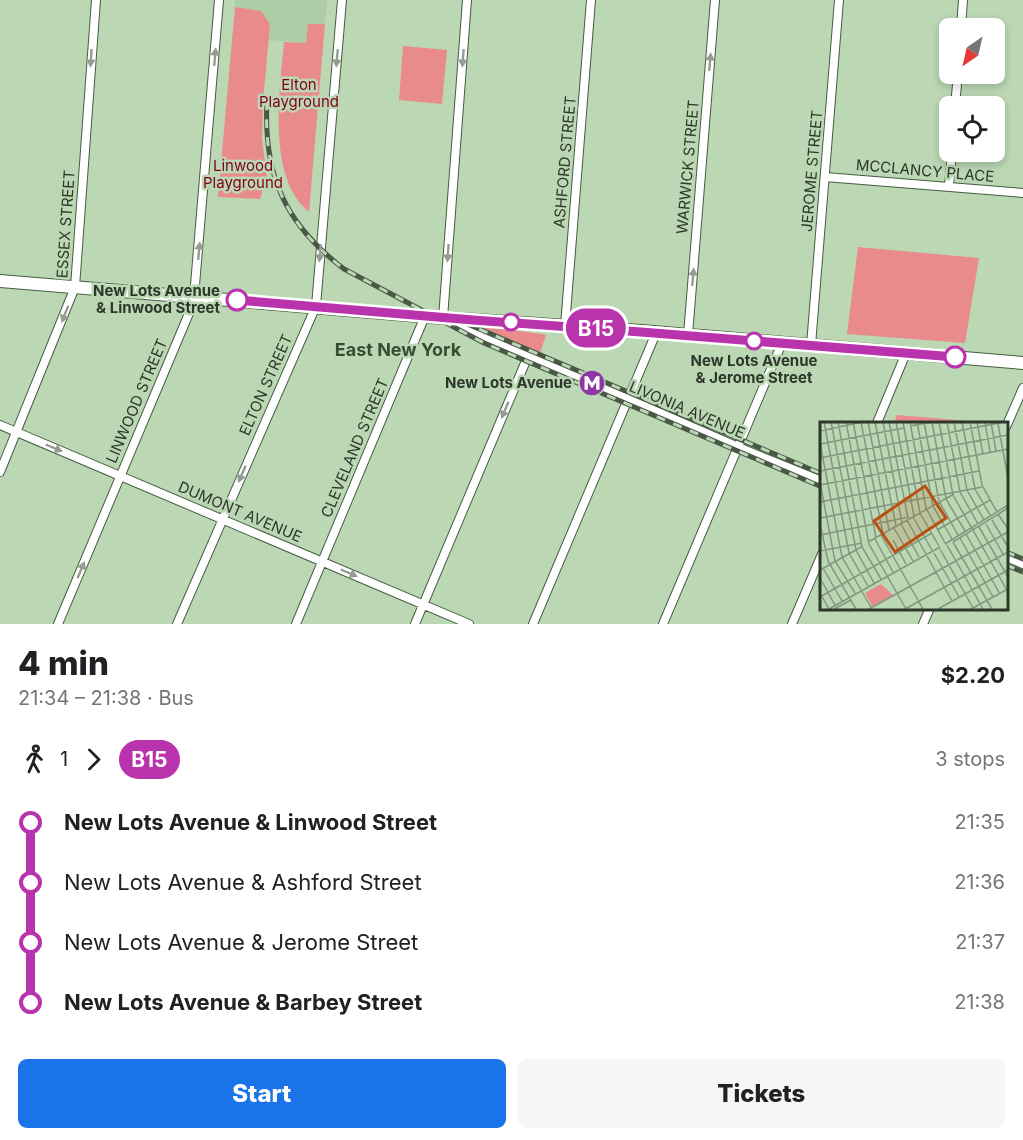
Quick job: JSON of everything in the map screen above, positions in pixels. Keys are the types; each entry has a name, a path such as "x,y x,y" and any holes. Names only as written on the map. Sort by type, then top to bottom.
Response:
{"street":[{"name":"ESSEX STREET","path":"0,472 75,287 96,0"},
{"name":"LINWOOD STREET","path":"58,624 194,297 219,0"},
{"name":"ELTON STREET","path":"177,624 316,306 342,0"},
{"path":"443,318 467,0"},
{"name":"ASHFORD STREET","path":"565,326 591,0"},
{"name":"WARWICK STREET","path":"688,335 715,0"},
{"name":"JEROME STREET","path":"811,345 839,0"},
{"path":"962,18 963,0"},
{"path":"949,186 951,162"},
{"name":"MCCLANCY PLACE","path":"825,177 1023,193"},
{"path":"0,281 1023,363"},
{"name":"CLEVELAND STREET","path":"296,624 425,316"},
{"name":"LIVONIA AVENUE","path":"443,318 738,447 820,480"},
{"path":"533,624 656,333"},
{"path":"663,624 782,343"},
{"path":"877,422 906,353"},
{"path":"415,624 528,356"},
{"path":"1008,422 1023,388"},
{"name":"DUMONT AVENUE","path":"0,425 469,624"},
{"path":"1008,558 1023,564"},
{"path":"792,624 820,559"},
{"path":"923,624 930,609"}],"shaded area":[{"path":"235,0 327,0 325,24 309,24 306,43 269,40 270,24 235,7"}],"green space":[{"name":"Linwood Playground","path":"235,7 261,11 270,24 262,138 267,177 260,199 218,197"},
{"name":"Elton Playground","path":"308,24 325,24 309,212 295,197 286,178 279,132 284,42 306,43"},
{"path":"403,46 447,50 442,104 399,100"},
{"path":"858,247 979,258 965,343 847,334"},
{"path":"483,326 546,335 540,353 485,329"},
{"path":"897,415 981,422 894,422"}],"railway":[{"path":"267,101 269,152 282,196 293,216 307,234 344,269 484,343 820,486"},
{"path":"446,315 820,473"},
{"path":"1008,553 1023,559"},
{"path":"1008,566 1023,572"}],"bus line":[{"name":"B15","path":"237,300 955,357"}],"place":[{"name":"New Lots Avenue & Linwood Street","path":"237,300"},
{"name":"New Lots Avenue & Jerome Street","path":"754,341"},
{"name":"New Lots Avenue","path":"592,383"}],"district":[{"name":"East New York","path":"398,350"}]}
